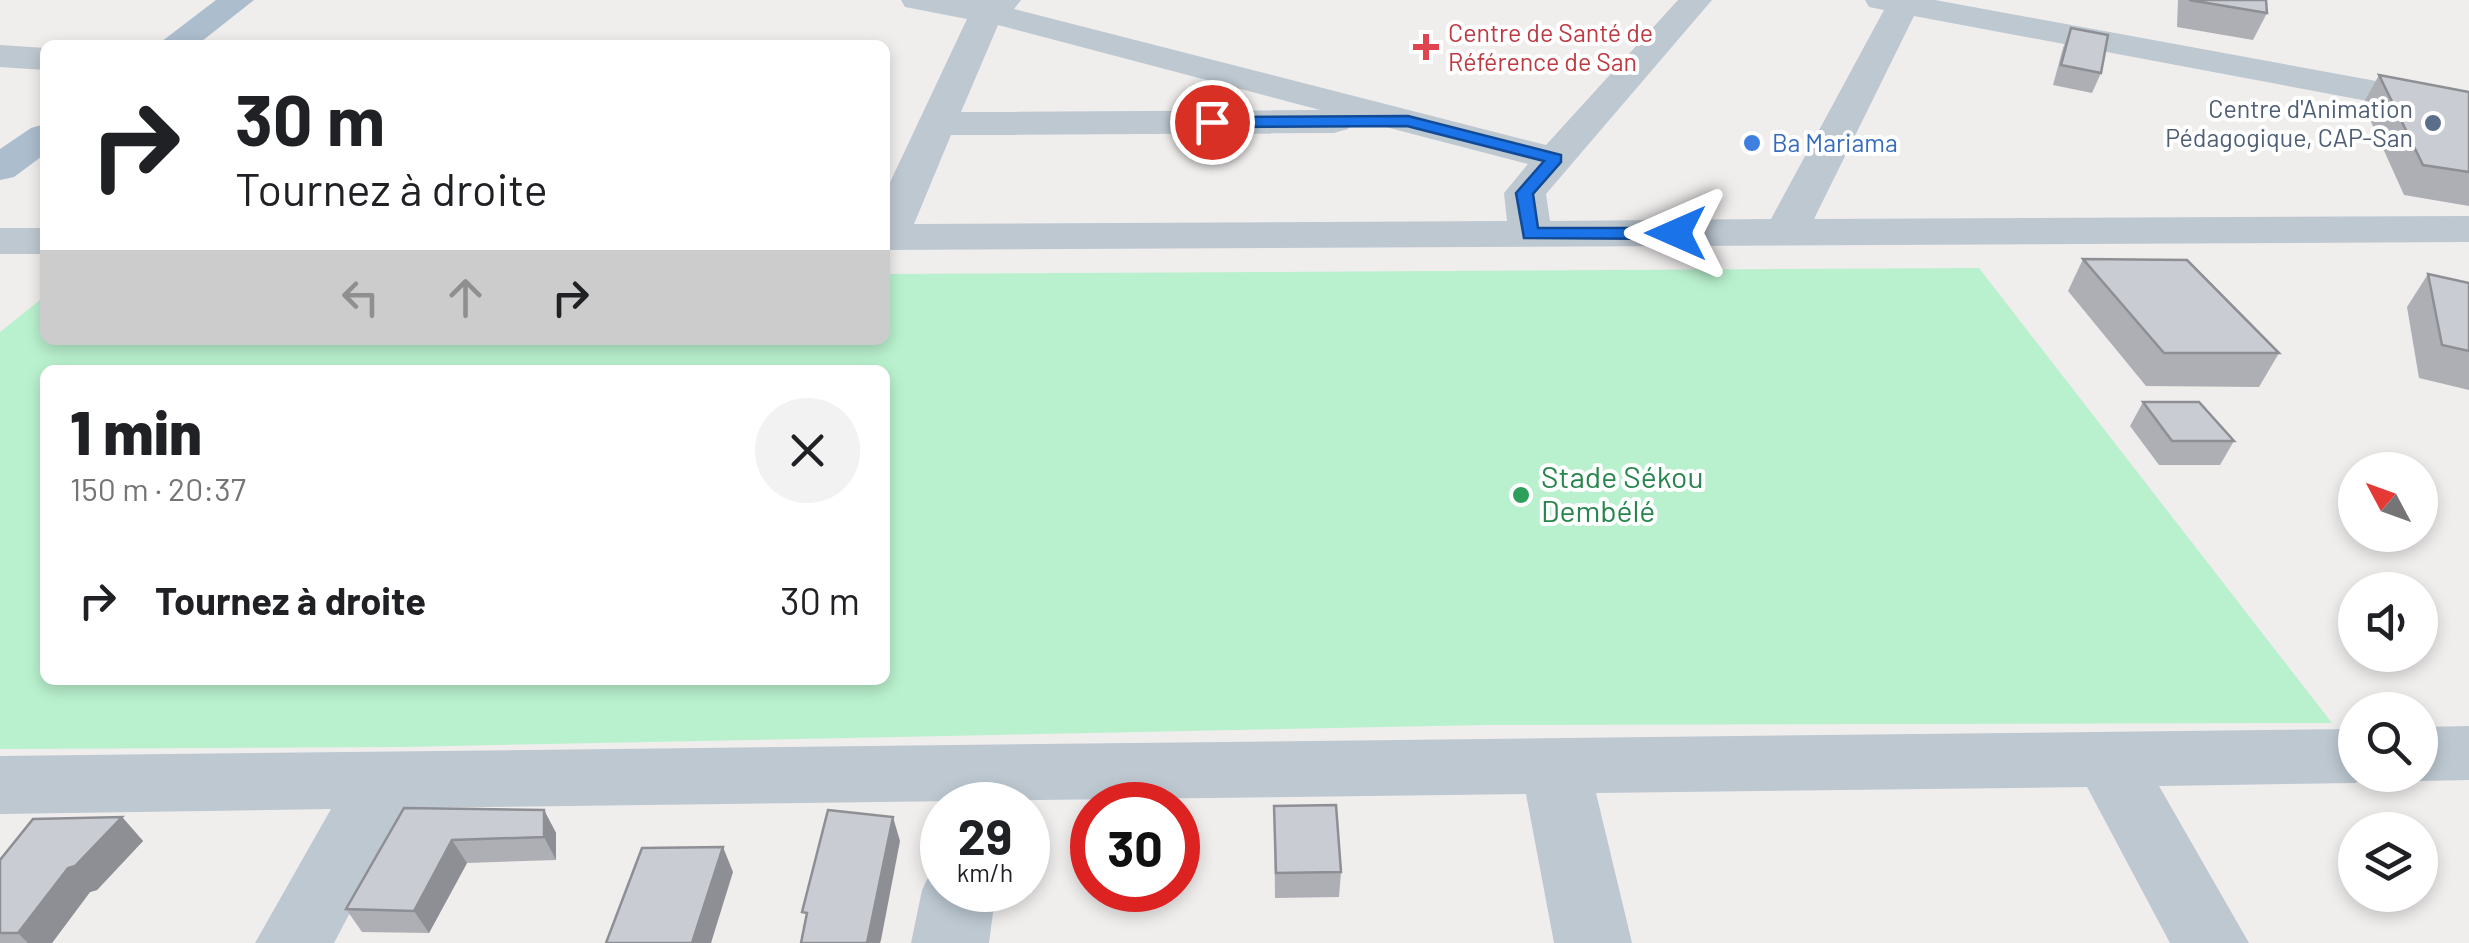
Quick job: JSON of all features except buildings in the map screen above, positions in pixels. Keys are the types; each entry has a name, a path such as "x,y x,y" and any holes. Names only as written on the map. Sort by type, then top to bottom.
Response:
{"main road":[{"path":"182,40 242,2"},
{"path":"0,168 40,140"}],"street":[{"path":"918,0 996,6 1555,159"},
{"path":"1530,234 1524,193 1696,0"},
{"path":"1785,233 1892,2 2469,109"},
{"path":"890,228 996,6"},
{"path":"2,57 40,59"},
{"path":"937,124 1408,121"},
{"path":"890,237 2469,230"},
{"path":"0,242 40,241"},
{"path":"2438,754 2469,753"},
{"path":"1050,787 1554,767 2338,756"},
{"path":"2108,761 2210,943"},
{"path":"1554,767 1593,943"},
{"path":"294,943 385,780"},
{"path":"0,784 385,780 920,789"},
{"path":"950,943 955,912"}],"green space":[{"name":"Stade Sékou Dembélé","path":"1979,268 2332,723 1484,725 401,747 0,749 0,332 40,300 40,345 890,345 890,274"}],"place":[{"name":"Centre de Santé de Référence de San","path":"1426,47"},
{"name":"Centre d'Animation Pédagogique, CAP-San","path":"2433,123"},
{"name":"Ba Mariama","path":"1752,143"},
{"name":"Stade Sékou Dembélé","path":"1521,495"}],"route":[{"path":"1212,122 1408,121 1555,159 1524,193 1530,234 1676,233"}]}
